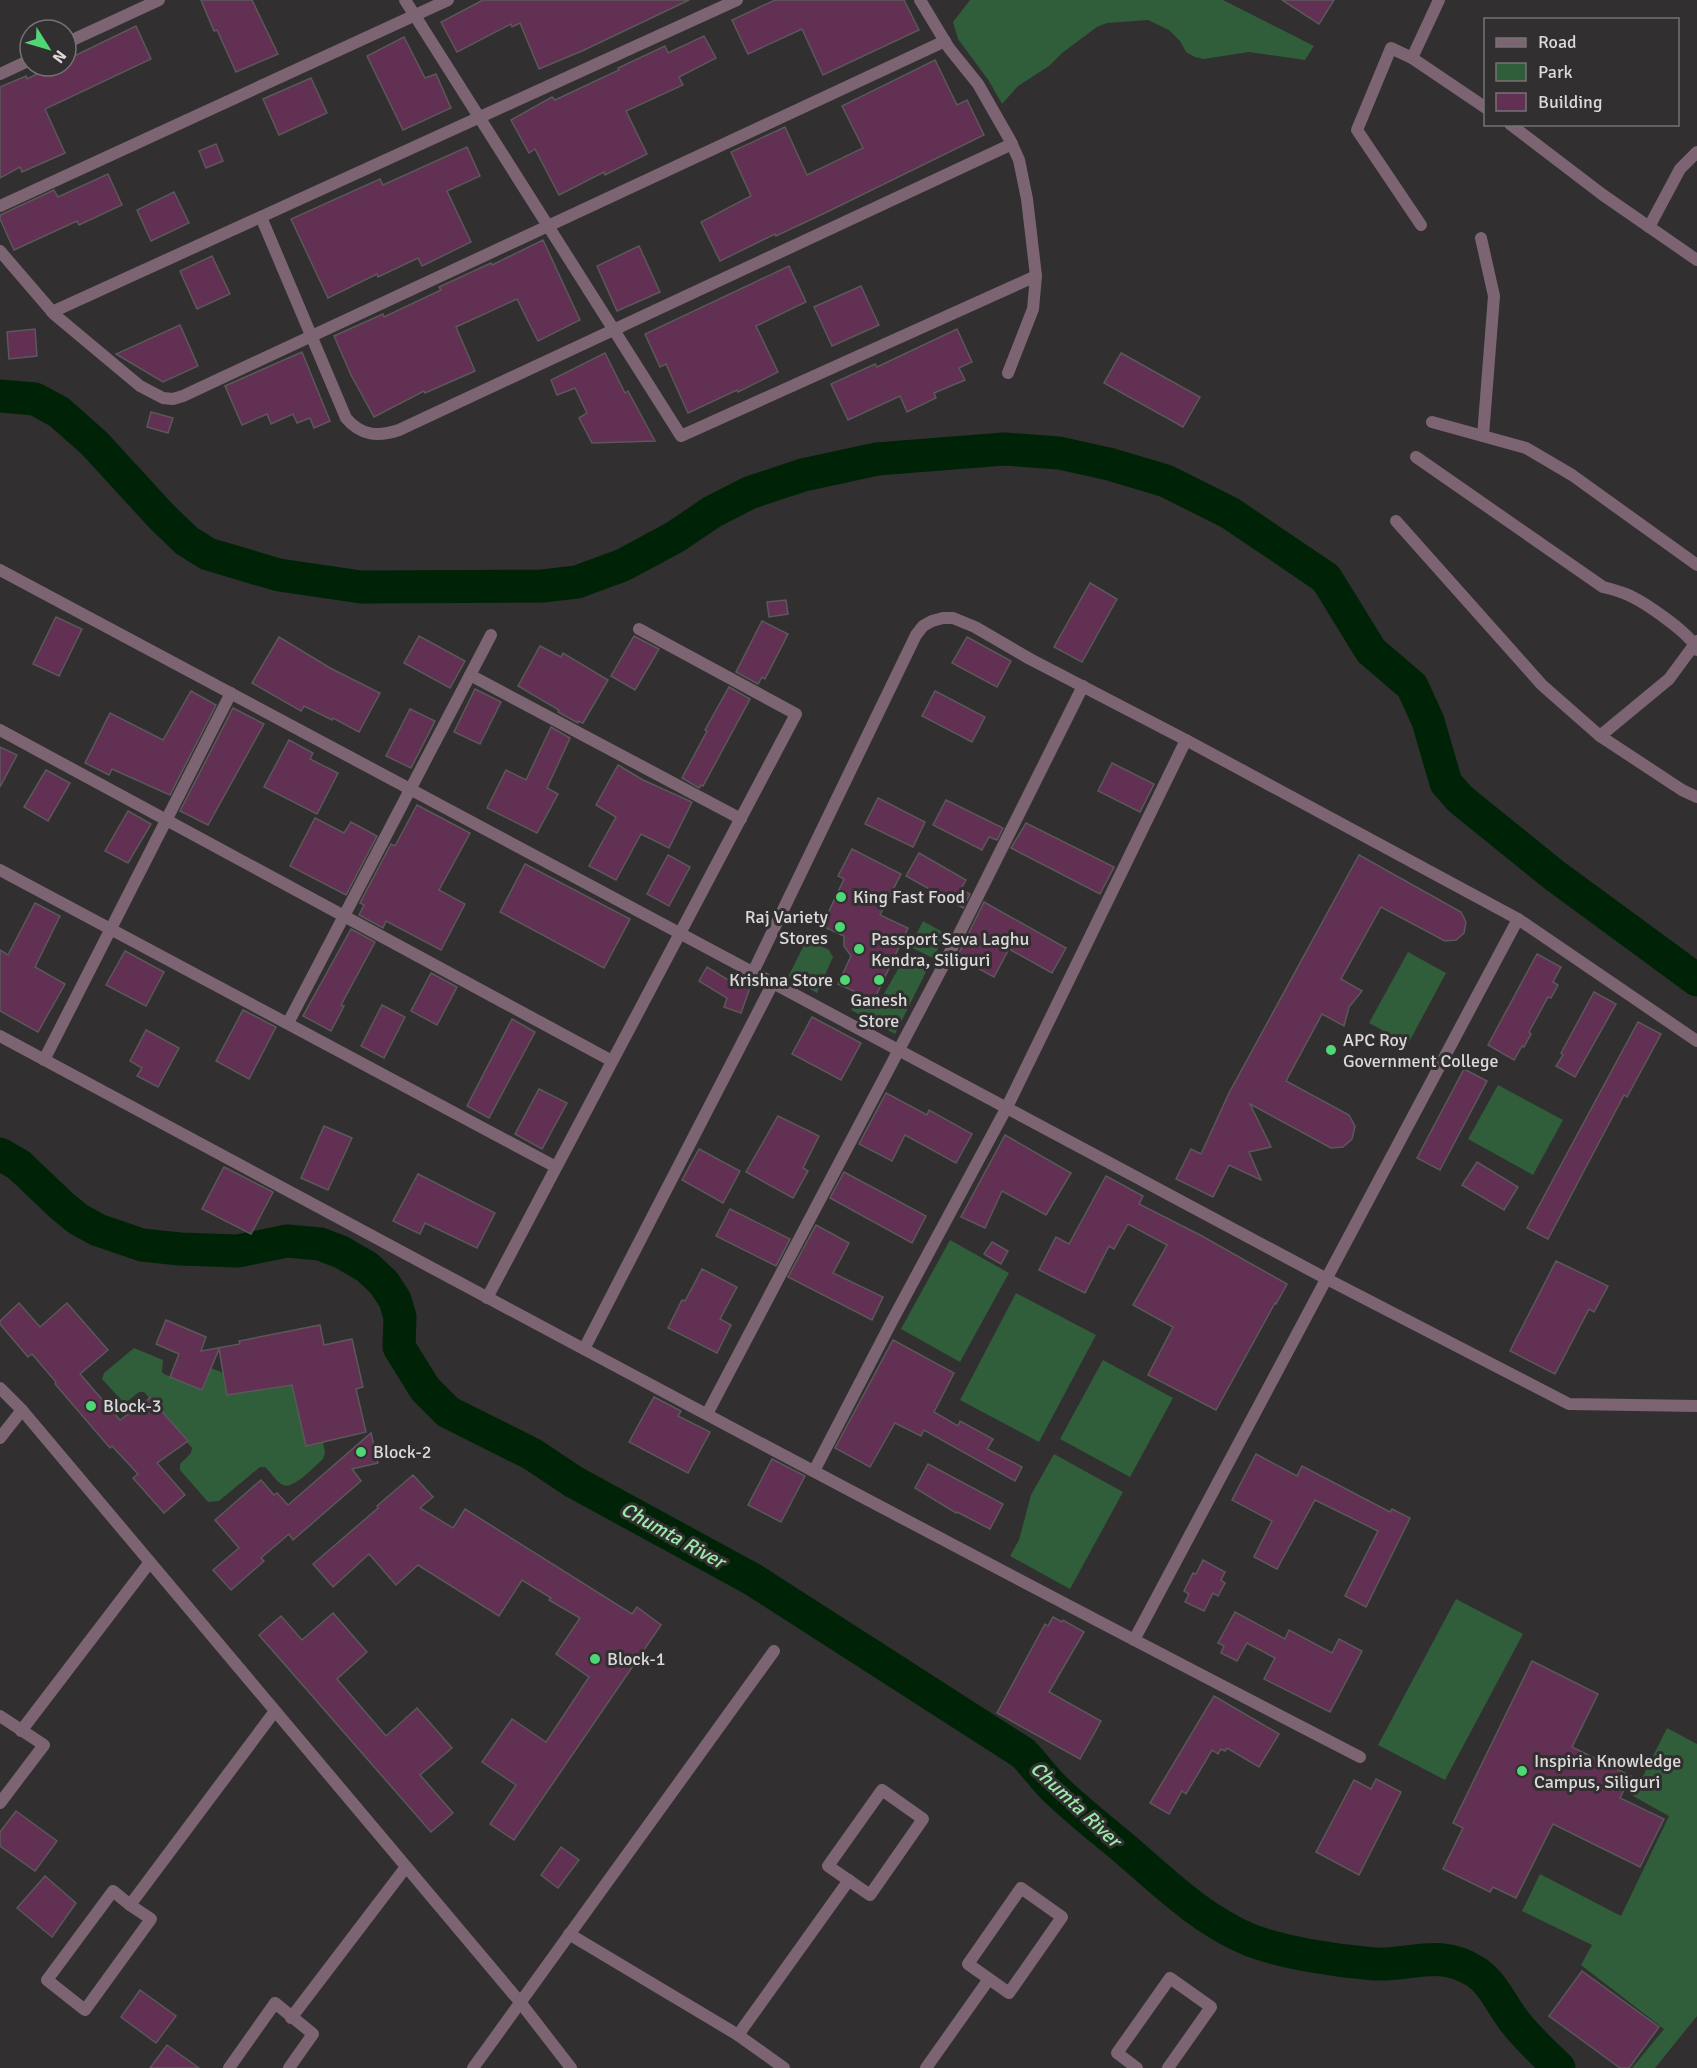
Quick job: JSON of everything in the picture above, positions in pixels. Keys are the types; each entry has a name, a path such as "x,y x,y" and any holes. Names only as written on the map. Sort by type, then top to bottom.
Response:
{"street":[{"path":"78,38 159,0"},
{"path":"405,0 681,436 1036,276"},
{"path":"0,206 448,0"},
{"path":"52,312 737,0"},
{"path":"920,0 945,41 978,84 1019,160 1027,199 1036,276 1033,309 1008,373"},
{"path":"1412,58 1439,0"},
{"path":"0,251 52,312 140,386 163,398 173,399 945,41"},
{"path":"1421,225 1357,130 1390,48 1412,58 1484,107"},
{"path":"0,74 18,66"},
{"path":"1513,126 1603,195 1697,260"},
{"path":"261,217 346,418 360,431 383,435 399,430 1012,144"},
{"path":"1649,227 1680,169 1697,152"},
{"path":"1481,238 1494,296 1484,436"},
{"path":"1432,422 1526,448 1572,475 1697,566"},
{"path":"1416,457 1603,587 1628,595 1664,618 1696,645 1669,679 1600,736"},
{"path":"1396,521 1542,685 1600,736 1682,790 1697,797"},
{"path":"0,570 1325,1278 1569,1404 1697,1406"},
{"path":"753,972 916,635 923,626 943,618 962,621 1518,919 1697,1041"},
{"path":"487,1298 796,714 639,629"},
{"path":"288,1023 491,635"},
{"path":"470,675 741,819"},
{"path":"707,1414 899,1049 1083,686"},
{"path":"44,1060 231,693"},
{"path":"0,730 612,1061"},
{"path":"814,1471 892,1320 1007,1107 1186,740"},
{"path":"0,870 556,1167"},
{"path":"1134,1640 1518,919"},
{"path":"584,1349 774,983"},
{"path":"0,1036 487,1298 1360,1757"},
{"path":"0,1388 22,1410 520,2002 571,2068"},
{"path":"0,1438 22,1410"},
{"path":"21,1731 150,1562"},
{"path":"473,2068 774,1651"},
{"path":"130,1905 274,1711"},
{"path":"0,1716 44,1744 0,1803"},
{"path":"882,1790 923,1819 870,1895 849,1880 828,1866 882,1790"},
{"path":"291,2018 406,1867"},
{"path":"738,2035 849,1880"},
{"path":"1021,1888 1062,1917 1009,1993 989,1978 968,1964 1021,1888"},
{"path":"113,1891 130,1905 151,1919 85,2010 47,1980 113,1891"},
{"path":"569,1934 738,2035 784,2068"},
{"path":"927,2068 989,1978"},
{"path":"1137,2068 1117,2053 1170,1978 1211,2007 1168,2068"},
{"path":"229,2068 275,2004 313,2034 289,2068"}],"green space":[{"path":"970,0 1223,0 1314,46 1305,60 1249,52 1204,59 1186,52 1180,41 1169,30 1148,20 1107,23 1097,27 1062,53 1049,66 1018,86 1002,104 989,81 958,39 953,22"},
{"path":"923,921 946,934 933,958 910,947"},
{"path":"807,939 829,950 833,957 817,993 788,977"},
{"path":"1408,952 1446,973 1408,1044 1369,1023"},
{"path":"902,962 928,968 895,1034 851,1010 855,1000 876,1008"},
{"path":"1498,1085 1563,1120 1533,1175 1468,1139"},
{"path":"950,1240 1009,1273 960,1362 901,1329"},
{"path":"1016,1293 1096,1335 1039,1442 960,1400"},
{"path":"134,1348 163,1360 162,1372 164,1374 202,1390 211,1368 263,1390 292,1385 297,1407 327,1400 330,1413 300,1421 306,1446 323,1442 325,1453 323,1459 304,1476 287,1486 278,1482 265,1467 260,1467 219,1501 208,1502 180,1470 180,1464 191,1453 192,1448 144,1392 139,1392 128,1401 123,1402 102,1379 104,1373"},
{"path":"1103,1360 1173,1398 1130,1477 1060,1439"},
{"path":"1054,1454 1123,1492 1070,1589 1010,1556 1019,1540 1031,1495"},
{"path":"1456,1599 1523,1634 1445,1780 1378,1745"},
{"path":"1667,1728 1697,1744 1697,2016 1655,2068 1632,2068 1664,2029 1581,1965 1592,1945 1522,1911 1540,1874 1621,1916 1669,1816 1633,1796"}],"building":[{"path":"201,0 252,0 278,54 236,72 217,30 214,31"},
{"path":"483,0 689,0 539,69 520,23 512,27 511,24 457,52 441,22"},
{"path":"775,0 904,0 919,30 823,75 802,29 748,54 732,20"},
{"path":"1282,0 1334,0 1319,24"},
{"path":"136,26 151,59 45,109 65,153 22,172 20,167 0,178 0,87 21,78 78,78 78,54"},
{"path":"704,36 716,58 679,77 683,85 626,111 647,154 605,175 604,172 559,195 535,149 529,153 511,120 552,97 555,100 665,46 668,53"},
{"path":"404,37 425,78 436,74 451,108 403,130 367,56"},
{"path":"935,60 957,105 967,100 984,135 829,211 720,261 701,222 751,196 731,152 785,127 807,175 863,148 842,106"},
{"path":"311,78 327,113 279,135 263,99"},
{"path":"216,144 223,161 206,168 199,151"},
{"path":"467,147 480,176 447,191 471,242 422,266 418,258 378,277 377,274 328,298 291,219 380,179 383,185"},
{"path":"108,174 122,205 79,225 77,221 14,250 0,215 54,190 58,197"},
{"path":"174,192 189,223 151,241 137,210"},
{"path":"543,240 580,320 538,341 517,299 456,327 475,371 425,393 424,391 374,417 351,375 334,336 383,314 384,317 441,290 439,287"},
{"path":"639,246 660,292 617,311 597,266"},
{"path":"212,256 230,294 197,309 180,271"},
{"path":"789,266 806,302 756,326 778,372 688,413 666,364 660,367 645,334"},
{"path":"861,286 879,325 832,346 814,307"},
{"path":"180,325 198,366 163,382 116,354"},
{"path":"35,329 37,356 9,359 7,332"},
{"path":"957,329 972,362 959,368 965,380 934,393 936,398 907,412 900,396 848,420 831,384 875,364 877,367"},
{"path":"302,352 330,421 314,428 310,418 297,423 293,414 271,424 267,414 242,425 225,386"},
{"path":"605,353 625,393 628,391 655,441 592,443 579,418 587,413 575,388 557,395 551,380"},
{"path":"1121,353 1200,397 1183,427 1104,383"},
{"path":"151,412 173,418 168,433 147,427"},
{"path":"1090,583 1117,599 1082,662 1054,647"},
{"path":"786,600 788,614 769,617 767,602"},
{"path":"56,617 82,629 59,676 33,664"},
{"path":"762,621 788,634 765,679 762,677 758,684 736,672"},
{"path":"419,636 465,661 450,688 404,663"},
{"path":"634,636 659,649 635,690 611,676"},
{"path":"279,637 330,668 380,693 359,732 304,706 301,711 252,683"},
{"path":"967,637 1011,661 997,687 952,663"},
{"path":"540,646 561,657 563,653 608,680 583,723 578,721 578,723 558,712 559,710 518,686"},
{"path":"729,687 750,699 703,786 699,788 682,778"},
{"path":"475,689 501,702 480,744 454,732"},
{"path":"191,691 216,705 170,795 112,769 109,775 85,763 110,713 163,740"},
{"path":"935,691 985,717 972,742 922,716"},
{"path":"233,708 264,724 208,825 180,811"},
{"path":"410,709 435,721 411,768 386,756"},
{"path":"551,727 570,738 547,788 558,794 537,833 487,808 506,770 526,780"},
{"path":"289,740 313,753 310,759 338,773 317,814 264,787"},
{"path":"0,747 17,755 0,787"},
{"path":"1112,763 1154,784 1140,812 1098,791"},
{"path":"618,765 643,780 692,802 669,848 641,834 616,880 589,866 616,817 596,805"},
{"path":"46,770 70,783 48,821 24,807"},
{"path":"878,798 925,822 913,847 865,824"},
{"path":"946,800 1003,828 997,840 989,837 982,850 933,825"},
{"path":"417,805 470,833 439,890 465,904 441,950 386,921 383,928 359,915 364,905 360,903 391,844 395,846"},
{"path":"128,811 151,824 128,863 105,851"},
{"path":"315,818 344,833 351,822 377,836 346,895 290,866"},
{"path":"1026,823 1114,867 1100,894 1011,848"},
{"path":"852,849 901,874 880,915 908,928 874,1000 838,984 851,956 844,946 844,936 822,926 844,879 838,876"},
{"path":"919,853 966,880 961,889 970,894 963,908 906,876"},
{"path":"668,855 690,867 669,906 647,894"},
{"path":"1359,855 1461,912 1466,922 1464,933 1456,940 1445,941 1381,907 1341,979 1362,991 1349,1007 1344,1026 1322,1014 1286,1081 1349,1115 1355,1126 1352,1139 1343,1147 1331,1148 1250,1104 1271,1147 1249,1152 1261,1180 1229,1165 1213,1197 1176,1179 1191,1149 1201,1154 1229,1093"},
{"path":"525,864 630,919 604,968 500,912"},
{"path":"984,902 1066,948 1052,973 1009,949 994,977 957,957"},
{"path":"35,903 60,916 35,967 65,984 38,1032 0,1011 0,950 8,955"},
{"path":"351,929 375,942 341,1005 344,1006 331,1031 303,1016"},
{"path":"125,951 164,972 146,1006 106,985"},
{"path":"1537,954 1561,967 1553,982 1558,985 1551,998 1548,997 1529,1032 1531,1034 1524,1047 1522,1046 1514,1060 1488,1045"},
{"path":"707,967 733,983 736,976 752,982 741,1013 724,1007 727,998 699,981"},
{"path":"431,973 457,987 437,1025 411,1011"},
{"path":"1594,992 1616,1004 1575,1077 1556,1066"},
{"path":"382,1005 405,1017 384,1058 361,1046"},
{"path":"243,1010 276,1027 249,1079 216,1061"},
{"path":"812,1017 861,1043 841,1080 792,1054"},
{"path":"512,1019 535,1032 489,1118 467,1106"},
{"path":"1638,1022 1661,1034 1627,1097 1624,1095 1548,1239 1527,1228"},
{"path":"146,1030 179,1048 158,1087 137,1076 142,1068 130,1061"},
{"path":"1464,1069 1487,1081 1440,1170 1417,1158"},
{"path":"539,1089 567,1103 542,1149 515,1134"},
{"path":"886,1093 927,1115 929,1110 972,1134 956,1163 905,1135 892,1161 859,1144"},
{"path":"778,1116 819,1136 803,1168 808,1171 793,1198 746,1172"},
{"path":"324,1126 352,1138 328,1190 301,1178"},
{"path":"1005,1135 1071,1173 1046,1215 1002,1191 985,1228 961,1217"},
{"path":"699,1149 740,1171 723,1203 682,1180"},
{"path":"1477,1162 1518,1187 1504,1210 1462,1185"},
{"path":"224,1167 273,1192 251,1234 202,1209"},
{"path":"844,1172 926,1216 912,1243 830,1198"},
{"path":"418,1174 495,1213 477,1248 425,1223 420,1234 393,1221"},
{"path":"1106,1176 1143,1196 1139,1204 1287,1284 1216,1410 1148,1375 1173,1327 1133,1305 1167,1245 1128,1224 1114,1249 1109,1246 1085,1293 1039,1270 1056,1237 1069,1244"},
{"path":"730,1209 790,1239 776,1266 716,1236"},
{"path":"816,1225 849,1243 833,1273 883,1297 872,1320 788,1277"},
{"path":"992,1242 1008,1251 1001,1264 984,1254"},
{"path":"1556,1261 1608,1286 1594,1312 1589,1309 1555,1374 1510,1351"},
{"path":"702,1269 737,1287 720,1319 731,1325 717,1353 668,1328 682,1300 685,1301"},
{"name":"Block-3","path":"19,1303 40,1327 67,1303 108,1350 80,1374 120,1420 150,1398 188,1441 157,1463 185,1495 164,1513 133,1478 138,1474 112,1446 110,1448 32,1354 28,1357 0,1324 0,1321"},
{"name":"Block-2","path":"166,1320 206,1337 201,1351 320,1325 324,1345 352,1339 363,1387 356,1389 366,1432 306,1446 292,1385 227,1395 219,1349 202,1390 170,1377 179,1354 156,1344"},
{"path":"893,1340 954,1373 934,1412 958,1426 960,1421 993,1439 987,1449 1022,1467 1015,1481 924,1430 921,1436 895,1423 870,1467 835,1448"},
{"path":"654,1397 681,1411 678,1416 710,1432 688,1473 629,1442"},
{"path":"371,1433 378,1463 352,1469 361,1481 293,1540 289,1534 261,1558 264,1561 231,1590 213,1570 239,1548 215,1520 261,1480 274,1495 277,1493 288,1505"},
{"path":"1256,1454 1297,1476 1302,1466 1390,1512 1392,1509 1410,1518 1366,1607 1345,1596 1378,1531 1315,1500 1277,1569 1254,1557 1272,1521 1232,1500"},
{"path":"772,1459 805,1476 781,1522 748,1505"},
{"path":"928,1464 1003,1504 990,1529 956,1513 915,1488"},
{"name":"Block-1","path":"413,1475 433,1497 420,1508 453,1528 465,1509 632,1614 637,1607 661,1625 514,1840 490,1824 516,1785 482,1762 512,1719 546,1742 589,1677 556,1654 580,1618 549,1600 551,1598 522,1580 499,1616 418,1565 396,1585 369,1554 333,1587 313,1564"},
{"path":"1203,1560 1225,1572 1221,1580 1225,1583 1218,1596 1213,1593 1204,1611 1185,1602 1189,1594 1184,1591"},
{"path":"1235,1612 1285,1639 1289,1630 1332,1653 1339,1639 1362,1651 1330,1712 1264,1679 1275,1658 1247,1643 1237,1661 1221,1653 1224,1646 1218,1643"},
{"path":"333,1613 367,1652 337,1679 386,1736 417,1708 452,1748 420,1775 453,1813 431,1832 259,1635 281,1616 302,1640"},
{"path":"1053,1617 1084,1632 1049,1692 1101,1721 1080,1759 997,1713 1045,1624 1048,1626"},
{"path":"1532,1661 1598,1694 1572,1747 1631,1776 1620,1798 1664,1819 1640,1867 1553,1824 1516,1898 1493,1887 1490,1892 1443,1869 1463,1828 1453,1823"},
{"path":"1214,1696 1279,1734 1259,1767 1227,1748 1225,1751 1221,1749 1218,1754 1212,1750 1186,1794 1182,1791 1169,1814 1150,1803"},
{"path":"1376,1779 1401,1792 1359,1875 1316,1852 1354,1780 1371,1789"},
{"path":"16,1811 57,1841 35,1871 0,1846 0,1832"},
{"path":"561,1847 579,1860 558,1888 541,1875"},
{"path":"45,1876 76,1903 52,1937 17,1908"},
{"path":"1582,1971 1659,2027 1629,2068 1620,2068 1549,2016"},
{"path":"140,1990 176,2016 156,2043 121,2017"},
{"path":"167,2045 199,2068 150,2068"}],"waterway":[{"path":"0,396 35,399 59,412 94,443 187,541 208,554 279,575 361,587 542,586 577,582 623,565 675,537 712,512 749,493 803,475 877,459 1004,449 1059,453 1109,464 1166,481 1230,513 1326,578 1371,651 1412,686 1428,721 1446,783 1460,799 1554,875 1697,980"},
{"name":"Chumta River","path":"0,1154 19,1165 78,1219 98,1230 142,1245 238,1251 287,1241 320,1244 341,1252 367,1267 384,1283 395,1300 400,1317 399,1347 425,1389 448,1412 532,1454 574,1482 752,1579 1023,1753 1052,1786 1073,1805 1169,1887 1232,1932 1279,1949 1344,1961 1388,1964 1437,1959 1463,1965 1476,1972 1488,1983 1520,2028 1559,2068"}],"place":[{"name":"King Fast Food","path":"841,897"},
{"name":"Raj Variety Stores","path":"840,927"},
{"name":"Passport Seva Laghu Kendra, Siliguri","path":"859,949"},
{"name":"Krishna Store","path":"845,980"},
{"name":"Ganesh Store","path":"879,980"},
{"name":"APC Roy Government College","path":"1331,1050"},
{"name":"Block-3","path":"91,1406"},
{"name":"Block-2","path":"361,1452"},
{"name":"Block-1","path":"595,1659"},
{"name":"Inspiria Knowledge Campus, Siliguri","path":"1522,1771"}]}
